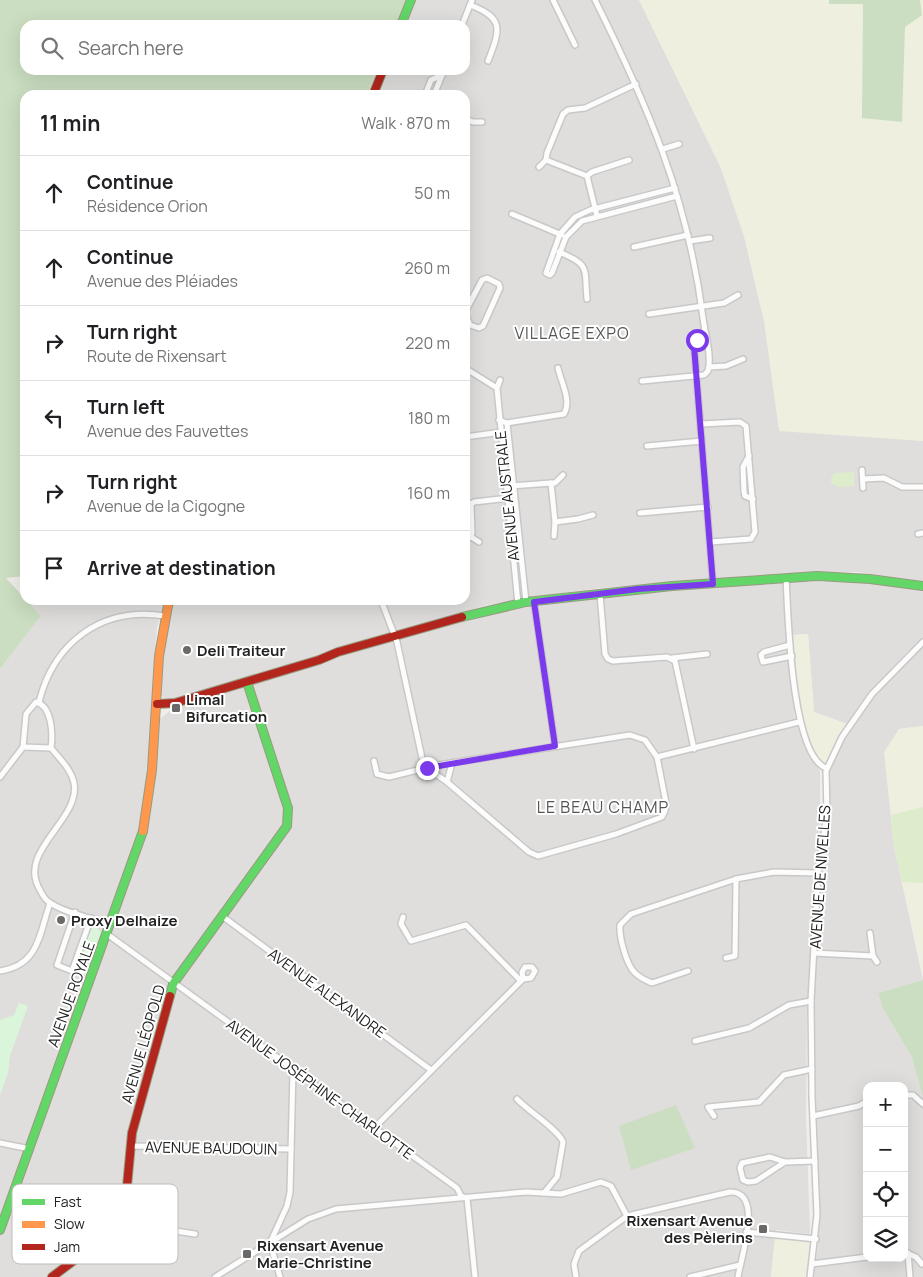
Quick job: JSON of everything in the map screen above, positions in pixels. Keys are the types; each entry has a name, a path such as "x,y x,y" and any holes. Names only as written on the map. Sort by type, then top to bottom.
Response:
{"street":[{"path":"403,20 411,0"},
{"path":"553,0 575,45"},
{"path":"594,0 636,84 663,149 676,188 689,238 702,306 709,367 704,375 642,381"},
{"path":"464,20 471,3 486,11 498,28 498,36 488,61"},
{"path":"374,90 381,75"},
{"path":"427,90 431,80 440,75"},
{"path":"436,90 442,75"},
{"path":"540,167 546,160 563,114 568,110 585,108 636,84"},
{"path":"470,121 482,122"},
{"path":"663,149 679,144"},
{"path":"546,160 587,176"},
{"path":"587,176 592,172 629,160"},
{"path":"587,176 596,216"},
{"path":"676,188 595,208 572,219 560,234 546,269 547,274 552,273 566,237 579,223 596,216 677,196"},
{"path":"512,214 566,237"},
{"path":"634,247 689,238 710,238"},
{"path":"554,249 582,263 587,299"},
{"path":"470,306 483,279 490,279 499,284 500,288 484,326 479,328 470,324"},
{"path":"649,314 724,303 738,295"},
{"path":"704,330 694,346 713,584"},
{"path":"709,367 726,366 743,359"},
{"path":"499,420 507,423 564,414 566,403 563,383 558,368"},
{"path":"470,371 497,388"},
{"name":"AVENUE AUSTRALE","path":"500,380 497,388 499,432 507,498 526,603"},
{"name":"AVENUE AUSTRALE","path":"507,423 506,432 526,603"},
{"path":"701,424 744,423 746,426 755,532 751,539 710,542"},
{"path":"470,436 506,432"},
{"path":"647,446 702,441"},
{"path":"862,470 863,488"},
{"path":"506,486 551,484 555,483 563,475"},
{"path":"863,479 884,478 902,487 923,487 923,496"},
{"path":"551,484 555,522 554,536"},
{"path":"470,515 471,504 474,502 514,498"},
{"path":"640,513 708,507"},
{"path":"555,522 593,515"},
{"path":"470,539 479,542"},
{"path":"157,704 175,704 472,613 526,603 672,586 786,578 844,577 923,586"},
{"path":"786,578 790,645 799,722 813,756 819,764 826,768"},
{"path":"600,594 605,654 608,659 613,661 672,658 706,654"},
{"path":"526,603 555,746"},
{"name":"AVENUE ROYALE","path":"17,1184 140,843 149,804 159,653 168,605"},
{"path":"374,761 377,774 382,777 408,774 427,768 452,763 630,735 645,740 657,757 666,811 662,817 542,856 529,852 447,782 427,768 422,758 397,642 393,636 383,605"},
{"path":"0,777 23,746 26,714 36,702 39,702 52,665 66,648 87,630 104,621 123,616 165,616"},
{"name":"AVENUE DE NIVELLES","path":"810,1277 816,1239 817,1215 813,1116 812,1001 818,873 827,814 826,768 842,737 872,694 923,642"},
{"path":"790,645 761,655 763,662 767,663 792,656"},
{"path":"672,658 675,661 694,749"},
{"name":"AVENUE LÉOPOLD","path":"126,1184 130,1146 173,984 283,834 289,816 283,793 250,699 247,682"},
{"path":"39,702 44,706 48,714 51,748 69,770 74,790 72,801 35,864 37,886 50,903 110,924"},
{"path":"657,757 799,722"},
{"path":"23,746 51,748"},
{"path":"447,782 452,763"},
{"path":"688,971 652,983 641,978 633,972 620,936 620,924 631,914 736,879 774,872 818,873"},
{"path":"726,958 734,956 736,879"},
{"path":"0,970 18,966 31,956 50,903"},
{"path":"75,912 57,965 72,971 91,918"},
{"name":"AVENUE ALEXANDRE","path":"222,916 431,1070"},
{"path":"374,1128 522,980 466,925 411,941 401,924 403,917"},
{"name":"AVENUE JOSÉPHINE-CHARLOTTE","path":"107,934 173,984 457,1188 461,1196 467,1198"},
{"path":"870,934 873,956 877,962"},
{"path":"814,953 873,956"},
{"path":"695,1041 749,1028 789,1005 812,1001"},
{"path":"714,1116 708,1107 759,1102 784,1075 812,1068"},
{"path":"280,1277 270,1243 287,1206 293,1070"},
{"path":"908,1095 915,1096 923,1104"},
{"path":"517,1099 538,1119 555,1130 563,1142 556,1177 544,1193"},
{"path":"813,1116 863,1104"},
{"path":"0,1143 30,1149"},
{"name":"AVENUE BAUDOUIN","path":"130,1146 291,1149"},
{"path":"785,1162 751,1182 743,1180 740,1168 745,1162 770,1157 785,1162 815,1161"},
{"path":"215,1277 308,1219 323,1212 467,1198 544,1193 561,1194 601,1182 611,1186 627,1216"},
{"path":"576,1277 574,1264 579,1251 627,1216 736,1192 744,1196 749,1205 738,1277"},
{"name":"AVENUE ROYALE","path":"0,1230 12,1198"},
{"path":"467,1198 475,1277"},
{"path":"178,1231 195,1234"},
{"path":"746,1232 816,1239"},
{"path":"908,1254 916,1257 922,1264"},
{"path":"812,1264 863,1258"},
{"path":"908,1262 910,1277"},
{"name":"AVENUE LÉOPOLD","path":"52,1277 69,1264"},
{"path":"909,1266 922,1264"},
{"path":"690,1277 740,1265"}],"shaded area":[{"path":"416,0 639,0 721,168 744,236 764,321 908,439 923,441 923,581 857,572 784,573 600,588 533,597 488,605 425,623 174,700 165,699 159,693 164,633 171,605 470,605 470,90 379,90 386,75 470,75 470,20 408,20"},
{"path":"793,581 870,583 923,590 923,639 906,653 862,701 847,724 814,712 808,634 791,635 789,584"},
{"path":"783,583 795,719 809,752 820,771 820,827 807,1008 806,1117 810,1234 776,1230 771,1277 0,1277 0,669 41,616 31,605 164,605 157,627 151,720 161,718 173,708 387,642 484,615 529,606 647,592"},
{"path":"923,644 923,726 899,729 894,846 923,980 878,993 923,1036 923,1277 814,1277 819,1235 813,1016 821,873 829,823 828,772 852,726 875,696"},
{"path":"53,907 93,922 76,971 56,964 70,919 51,912"}],"green space":[{"path":"0,0 406,0 398,20 20,20 20,75 375,75 369,90 20,90 20,577 6,578 20,593 20,605 31,605 41,616 0,669"},
{"path":"639,0 829,0 830,4 863,4 862,117 902,122 905,27 922,15 920,0 923,0 923,441 779,431 764,321 744,236 721,168"},
{"path":"829,0 920,0 922,15 905,27 902,122 862,118 863,4 829,4"},
{"path":"854,472 854,486 838,487 831,483 831,478 835,473"},
{"path":"808,634 814,712 847,724 824,763 816,758 799,718 791,635"},
{"path":"923,726 923,973 894,846 884,752 899,729"},
{"path":"923,807 923,883 902,882 894,846 891,815"},
{"path":"93,922 101,933 86,975 76,971"},
{"path":"923,980 923,1096 912,1057 883,1008 878,993"},
{"path":"19,1003 28,1006 10,1056 8,1073 0,1095 0,1020 14,1015"},
{"path":"676,1105 695,1148 631,1170 619,1126"},
{"path":"775,1238 808,1241 811,1243 807,1277 771,1277"}],"traffic: fast":[{"path":"403,20 411,0"},
{"path":"462,617 526,602 672,586 817,576 870,579 923,586"},
{"path":"170,996 173,984 287,826 288,808 247,682"},
{"path":"16,1184 143,831"},
{"path":"0,1230 12,1197"}],"traffic: slow":[{"path":"143,831 152,770 159,656 168,605"}],"traffic: jam":[{"path":"375,90 381,75"},
{"path":"157,704 175,703 319,660 338,652 462,617"},
{"path":"127,1184 132,1133 170,996"},
{"path":"52,1277 69,1264"}],"place":[{"name":"Deli Traiteur","path":"187,650"},
{"name":"Limal Bifurcation","path":"176,708"},
{"name":"Proxy Delhaize","path":"61,920"},
{"name":"Rixensart Avenue des Pèlerins","path":"763,1229"},
{"name":"Rixensart Avenue Marie-Christine","path":"247,1254"}],"district":[{"name":"VILLAGE EXPO","path":"572,333"},
{"name":"LE BEAU CHAMP","path":"603,807"}],"route":[{"path":"427,768 555,746 534,602 638,589 713,584 694,346 697,340"}]}
